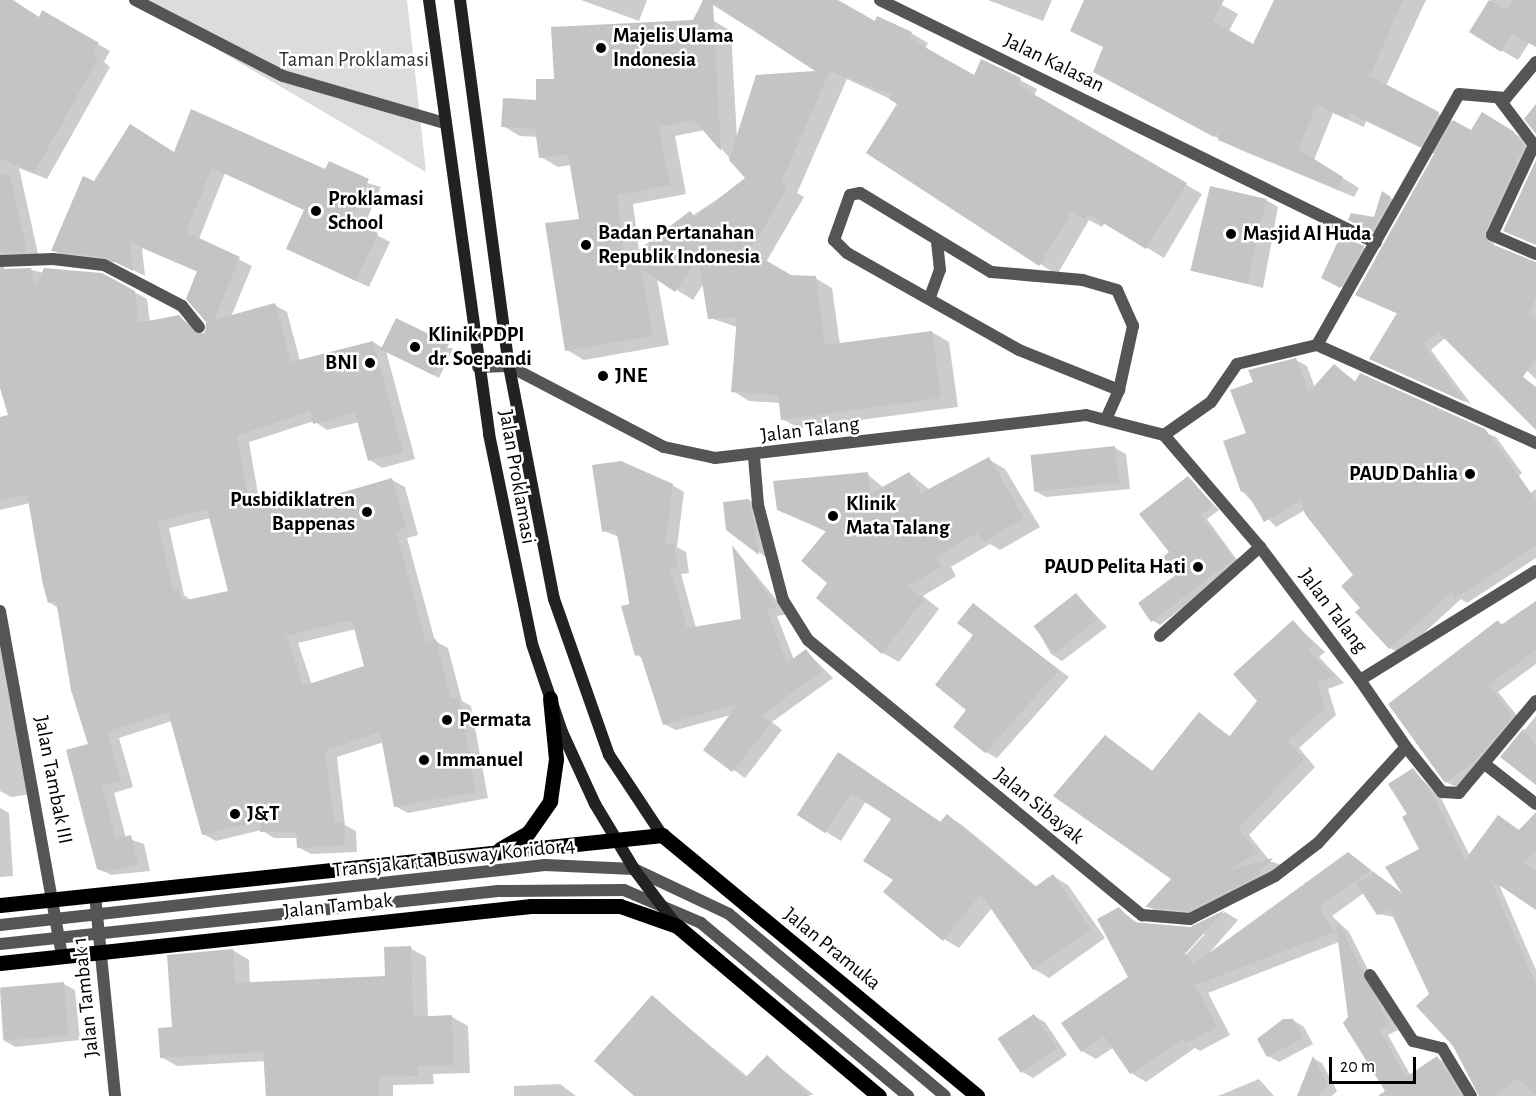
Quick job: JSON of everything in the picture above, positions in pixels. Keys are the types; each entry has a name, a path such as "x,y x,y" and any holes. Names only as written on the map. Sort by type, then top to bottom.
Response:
{"main road":[{"name":"Jalan Proklamasi","path":"429,0 478,367 516,579 550,698 577,767 634,869 654,899 677,926"},
{"name":"Jalan Proklamasi","path":"460,0 509,366 566,641 609,755 662,835"},
{"path":"483,856 528,833 550,801 556,759 550,698"},
{"name":"Jalan Tambak","path":"0,905 483,856 662,835"},
{"name":"Jalan Pramuka","path":"662,835 977,1096"},
{"name":"Jalan Tambak","path":"0,963 543,905 620,906 677,926 879,1096"}],"street":[{"path":"135,0 283,76 445,123"},
{"name":"Jalan Kalasan","path":"880,0 1376,243"},
{"path":"1317,345 1459,93 1500,100 1512,94 1536,62"},
{"path":"1500,100 1534,145 1492,235 1536,254"},
{"path":"1107,417 1119,390 1133,326 1117,290 1083,280 991,272 860,193 850,195 834,240 847,254 930,297 1019,350 1119,390"},
{"path":"930,297 940,270 937,241"},
{"path":"0,261 64,259 104,266 165,295 199,327"},
{"path":"1164,435 1211,402 1237,364 1317,345 1536,443"},
{"name":"Jalan Talang","path":"478,367 509,366 664,447 716,459 754,457 1043,419 1107,417 1164,435 1260,547 1360,680 1536,571"},
{"name":"Jalan Sibayak","path":"754,457 758,505 783,600 808,640 1142,915 1190,919 1275,876 1318,843 1406,747"},
{"path":"1160,636 1260,547"},
{"name":"Jalan Tambak III","path":"0,611 54,900 62,956"},
{"path":"1360,680 1406,747 1448,795 1470,785 1536,701"},
{"path":"1486,765 1536,804"},
{"name":"Transjakarta Busway Koridor 4","path":"0,925 545,865 634,869 729,914 945,1096"},
{"name":"Transjakarta Busway Koridor 4","path":"0,944 498,891 606,887 654,899 708,929 908,1096"},
{"name":"Jalan Tambak 1","path":"95,895 116,1096"},
{"path":"1370,975 1413,1041 1442,1048 1471,1096"}],"green space":[{"name":"Taman Proklamasi","path":"133,0 407,0 426,172"}],"building":[{"path":"0,0 13,0 39,17 42,10 99,43 92,54 98,59 34,173 0,158"},
{"path":"703,0 838,0 875,21 877,16 912,32 909,38 974,75 981,59 1021,78 1018,85 1187,183 1146,249 1088,214 1085,219 1072,211 1039,266 866,153 897,104 889,99 892,95 830,71 781,182 788,186 750,251 791,275 816,276 825,345 932,331 941,398 781,420 778,395 731,392 737,317 708,319 698,257 675,292 641,269 653,336 565,351 545,223 579,219 568,154 539,158 535,129 501,127 503,98 536,100 536,79 554,79 551,27 693,20","holes":["713,4 815,71 756,75 729,160 745,178 695,217 690,211 625,260 617,195 670,185 659,127 694,120 721,151"]},
{"path":"1084,0 1224,0 1213,21 1253,44 1274,0 1403,0 1370,76 1439,112 1420,147 1350,113 1347,119 1317,105 1298,149 1343,177 1338,189 1218,140 1221,126 1214,137 1093,72 1103,47 1070,31"},
{"path":"1489,0 1507,10 1512,0 1536,0 1536,47 1512,34 1501,52 1469,32"},
{"path":"1536,104 1536,134 1524,119"},
{"path":"191,109 325,169 329,161 369,179 350,221 378,233 356,281 286,249 304,210 212,168 186,232 240,257 214,320 275,303 291,362 373,341 403,452 368,461 355,413 313,424 310,411 237,436 249,502 287,490 292,507 392,478 406,528 396,531 426,642 436,639 451,699 459,697 476,792 394,807 380,732 325,751 334,823 344,822 345,845 297,848 296,832 260,832 260,821 202,835 168,712 107,732 121,780 102,786 116,839 131,835 138,864 105,872 97,869 66,750 88,744 71,690 56,601 48,603 43,585 27,494 0,500 0,417 8,415 0,388 0,269 31,268 35,288 44,268 102,273 135,291 138,323 179,315 196,334 205,333 206,322 186,299 197,271 130,242 133,271 105,257 51,251 83,176 94,181 130,124 174,152","holes":["207,509 228,591 182,601 179,590 173,591 158,522","352,620 364,666 303,686 286,636"]},
{"path":"1482,112 1513,131 1524,146 1484,235 1489,243 1536,262 1536,298 1528,315 1536,320 1536,356 1523,377 1536,387 1536,430 1438,332 1423,344 1465,402 1369,359 1397,313 1355,295 1453,120 1471,130"},
{"path":"1536,160 1536,245 1503,231"},
{"path":"10,174 27,252 0,253 0,175"},
{"name":"Masjid Al Huda","path":"1210,186 1267,199 1247,284 1190,271"},
{"path":"1382,191 1391,197 1372,232 1348,220 1351,213 1374,217"},
{"path":"1341,235 1364,246 1340,288 1321,278"},
{"name":"Klinik PDPI dr. Soepandi","path":"396,318 449,344 434,375 381,349"},
{"path":"1296,358 1309,392 1334,364 1355,382 1360,373 1485,429 1536,500 1536,545 1455,598 1452,592 1389,649 1355,612 1360,608 1341,586 1353,575 1305,514 1301,501 1264,522 1246,491 1241,492 1223,441 1246,433 1230,390 1253,382 1248,370"},
{"path":"1115,446 1119,483 1034,492 1030,455"},
{"path":"989,457 1024,518 983,542 977,533 936,557 941,567 908,586 924,599 882,654 816,598 827,583 801,561 826,531 777,510 773,481 868,472 870,494 909,472 921,493"},
{"path":"621,461 673,484 665,545 674,543 678,566 670,568 687,628 741,619 732,545 777,608 767,609 787,663 806,649 822,671 762,715 771,723 732,772 703,750 738,704 663,725 640,654 635,656 621,606 630,604 616,529 602,532 592,465"},
{"path":"1188,476 1213,505 1201,515 1234,559 1151,622 1138,603 1177,574 1163,557 1169,552 1139,514"},
{"path":"749,499 759,555 726,530 723,502"},
{"path":"1076,593 1097,620 1054,653 1033,626"},
{"path":"1536,601 1536,650 1488,685 1513,716 1474,762 1445,783 1388,704 1498,620 1501,625"},
{"path":"973,603 1059,670 985,753 953,727 966,710 935,685 973,635 957,623"},
{"path":"1293,620 1314,645 1308,650 1334,676 1317,682 1325,708 1288,741 1304,760 1238,828 1258,852 1228,871 1273,858 1257,876 1188,911 1145,907 1171,879 1053,796 1105,735 1152,771 1199,712 1229,737 1257,701 1233,674"},
{"path":"1523,729 1536,745 1536,785 1500,757"},
{"path":"838,752 940,822 947,814 1035,887 1053,874 1091,929 1033,970 981,894 943,941 883,892 893,880 863,861 891,819 851,793 825,833 797,815"},
{"path":"1413,768 1432,793 1465,860 1498,815 1519,830 1536,812 1536,849 1524,864 1536,871 1536,910 1490,879 1536,985 1536,1096 1518,1078 1493,1096 1479,1096 1453,1046 1416,1006 1429,994 1390,910 1377,915 1356,883 1373,874 1371,870 1402,893 1385,867 1419,849 1402,817 1407,814 1388,784"},
{"path":"1348,852 1371,870 1319,907 1334,932 1195,985 1217,1027 1185,1044 1183,1039 1130,1074 1104,1036 1081,1052 1061,1023 1128,977 1097,919 1119,907 1133,922 1190,927 1225,910 1185,954 1194,964"},
{"path":"1340,925 1389,1024 1379,1029 1406,1077 1437,1056 1461,1096 1378,1096 1385,1091 1343,1023 1348,1017 1336,926"},
{"path":"411,946 413,1017 452,1015 454,1065 418,1066 418,1076 378,1077 379,1096 266,1096 263,1052 160,1058 158,1028 172,1027 167,955 233,949 235,983 385,976 384,947"},
{"path":"64,982 69,1035 5,1040 0,988"},
{"path":"652,995 745,1078 767,1055 810,1096 634,1096 594,1061"},
{"path":"1034,1014 1057,1048 1020,1073 998,1039"},
{"path":"1283,1019 1293,1019 1303,1038 1267,1057 1257,1039"},
{"path":"1313,1056 1328,1085 1318,1096 1297,1096"}],"place":[{"name":"Majelis Ulama Indonesia","path":"601,48"},
{"name":"Proklamasi School","path":"316,211"},
{"name":"Masjid Al Huda","path":"1231,234"},
{"name":"Badan Pertanahan Republik Indonesia","path":"586,245"},
{"name":"Klinik PDPI dr. Soepandi","path":"415,347"},
{"name":"BNI","path":"370,363"},
{"name":"JNE","path":"603,376"},
{"name":"PAUD Dahlia","path":"1470,474"},
{"name":"Pusbidiklatren Bappenas","path":"367,512"},
{"name":"Klinik Mata Talang","path":"833,516"},
{"name":"PAUD Pelita Hati","path":"1198,567"},
{"name":"Permata","path":"447,720"},
{"name":"Immanuel","path":"424,760"},
{"name":"J&T","path":"235,814"}]}
